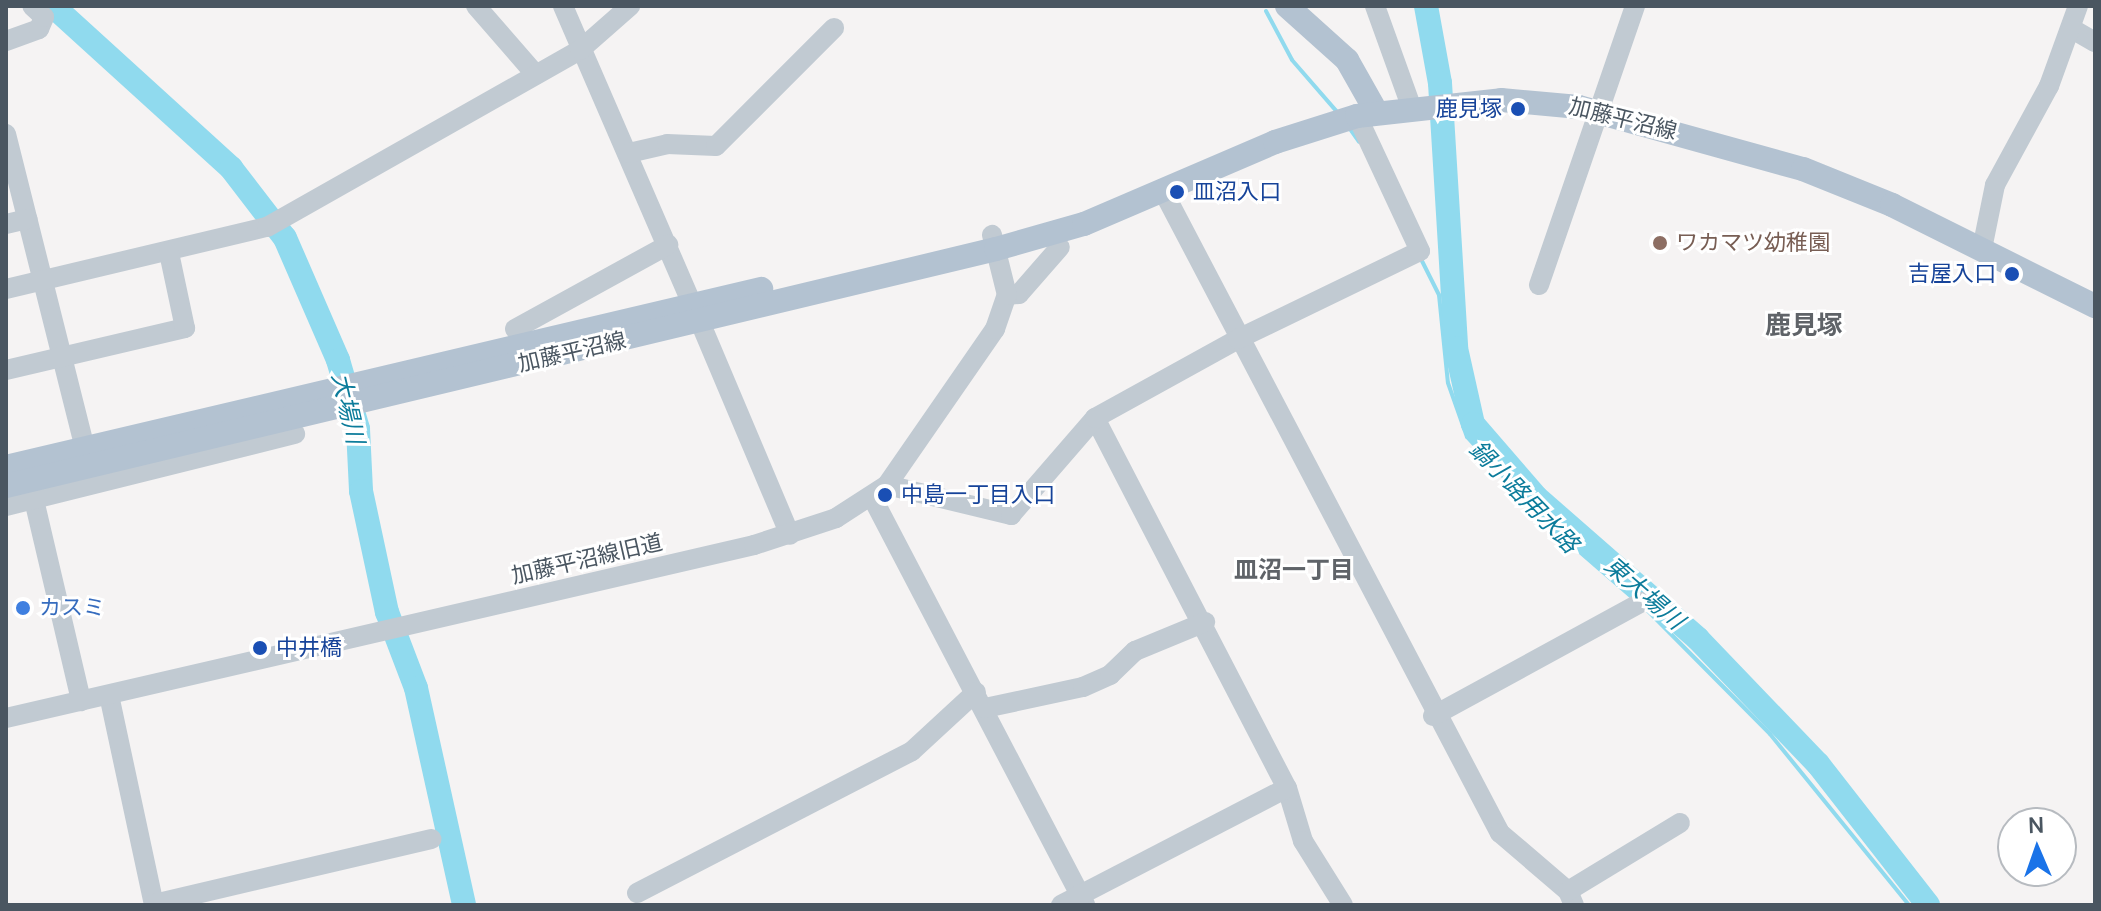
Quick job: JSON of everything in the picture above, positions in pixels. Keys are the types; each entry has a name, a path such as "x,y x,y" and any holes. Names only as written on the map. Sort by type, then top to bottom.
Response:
{"main road":[{"path":"1287,6 1347,60 1367,114"},
{"name":"加藤平沼線","path":"6,467 330,400 994,242 1084,224 1162,189 1367,114 1523,100 1603,113 1814,172 1982,249 2095,306"},
{"name":"加藤平沼線","path":"23,488 330,400"}],"street":[{"path":"6,41 39,29 44,17 32,6"},
{"path":"476,6 536,75"},
{"path":"563,6 580,50 629,153 790,535"},
{"path":"6,289 169,253 267,227 580,50 630,6"},
{"path":"1375,6 1412,109"},
{"path":"1539,285 1603,113 1635,6"},
{"path":"1982,249 1995,185 2074,30 2078,6"},
{"path":"629,153 667,144 716,146 834,28"},
{"path":"2074,30 2095,42"},
{"path":"880,491 1011,515 1095,418 1238,339 1420,251 1367,114"},
{"path":"6,134 9,161 64,357 85,449"},
{"path":"1162,189 1433,716 1500,833 1570,901 1680,823"},
{"path":"6,224 27,219"},
{"path":"880,491 995,329 1007,295 994,242"},
{"path":"515,329 668,245"},
{"path":"1007,295 1019,294 1060,247"},
{"path":"6,370 185,328 169,253"},
{"path":"1095,418 1205,622 1287,788 1303,841 1343,905"},
{"path":"6,506 23,488 295,434"},
{"path":"23,488 81,701"},
{"path":"880,491 980,700 1083,900"},
{"name":"加藤平沼線旧道","path":"6,718 790,535 880,491"},
{"path":"1433,716 1642,602"},
{"path":"637,893 912,751 980,700 1083,687 1110,675 1135,651 1205,622"},
{"path":"109,695 154,905 431,839"},
{"path":"1061,905 1083,900 1287,788"}],"waterway":[{"name":"大場川","path":"53,6 231,168 285,238 338,360 358,429 361,491 387,612 416,688 464,905"},
{"name":"東大場川","path":"1426,6 1440,83 1456,348 1473,424 1536,497 1698,639 1818,764 1928,905"},
{"name":"鍋小路用水路","path":"1266,11 1292,60 1338,113"},
{"name":"鍋小路用水路","path":"1348,126 1359,142"},
{"name":"鍋小路用水路","path":"1421,259 1439,295 1448,383 1467,437 1544,521 1634,599"},
{"path":"1644,607 1770,734 1909,905"}],"place":[{"name":"鹿見塚","path":"1518,109"},
{"name":"皿沼入口","path":"1177,192"},
{"name":"ワカマツ幼稚園","path":"1660,243"},
{"name":"吉屋入口","path":"2012,274"},
{"name":"中島一丁目入口","path":"885,495"},
{"name":"カスミ","path":"23,608"},
{"name":"中井橋","path":"260,648"}],"district":[{"name":"鹿見塚","path":"1804,325"},
{"name":"皿沼一丁目","path":"1294,569"}]}
